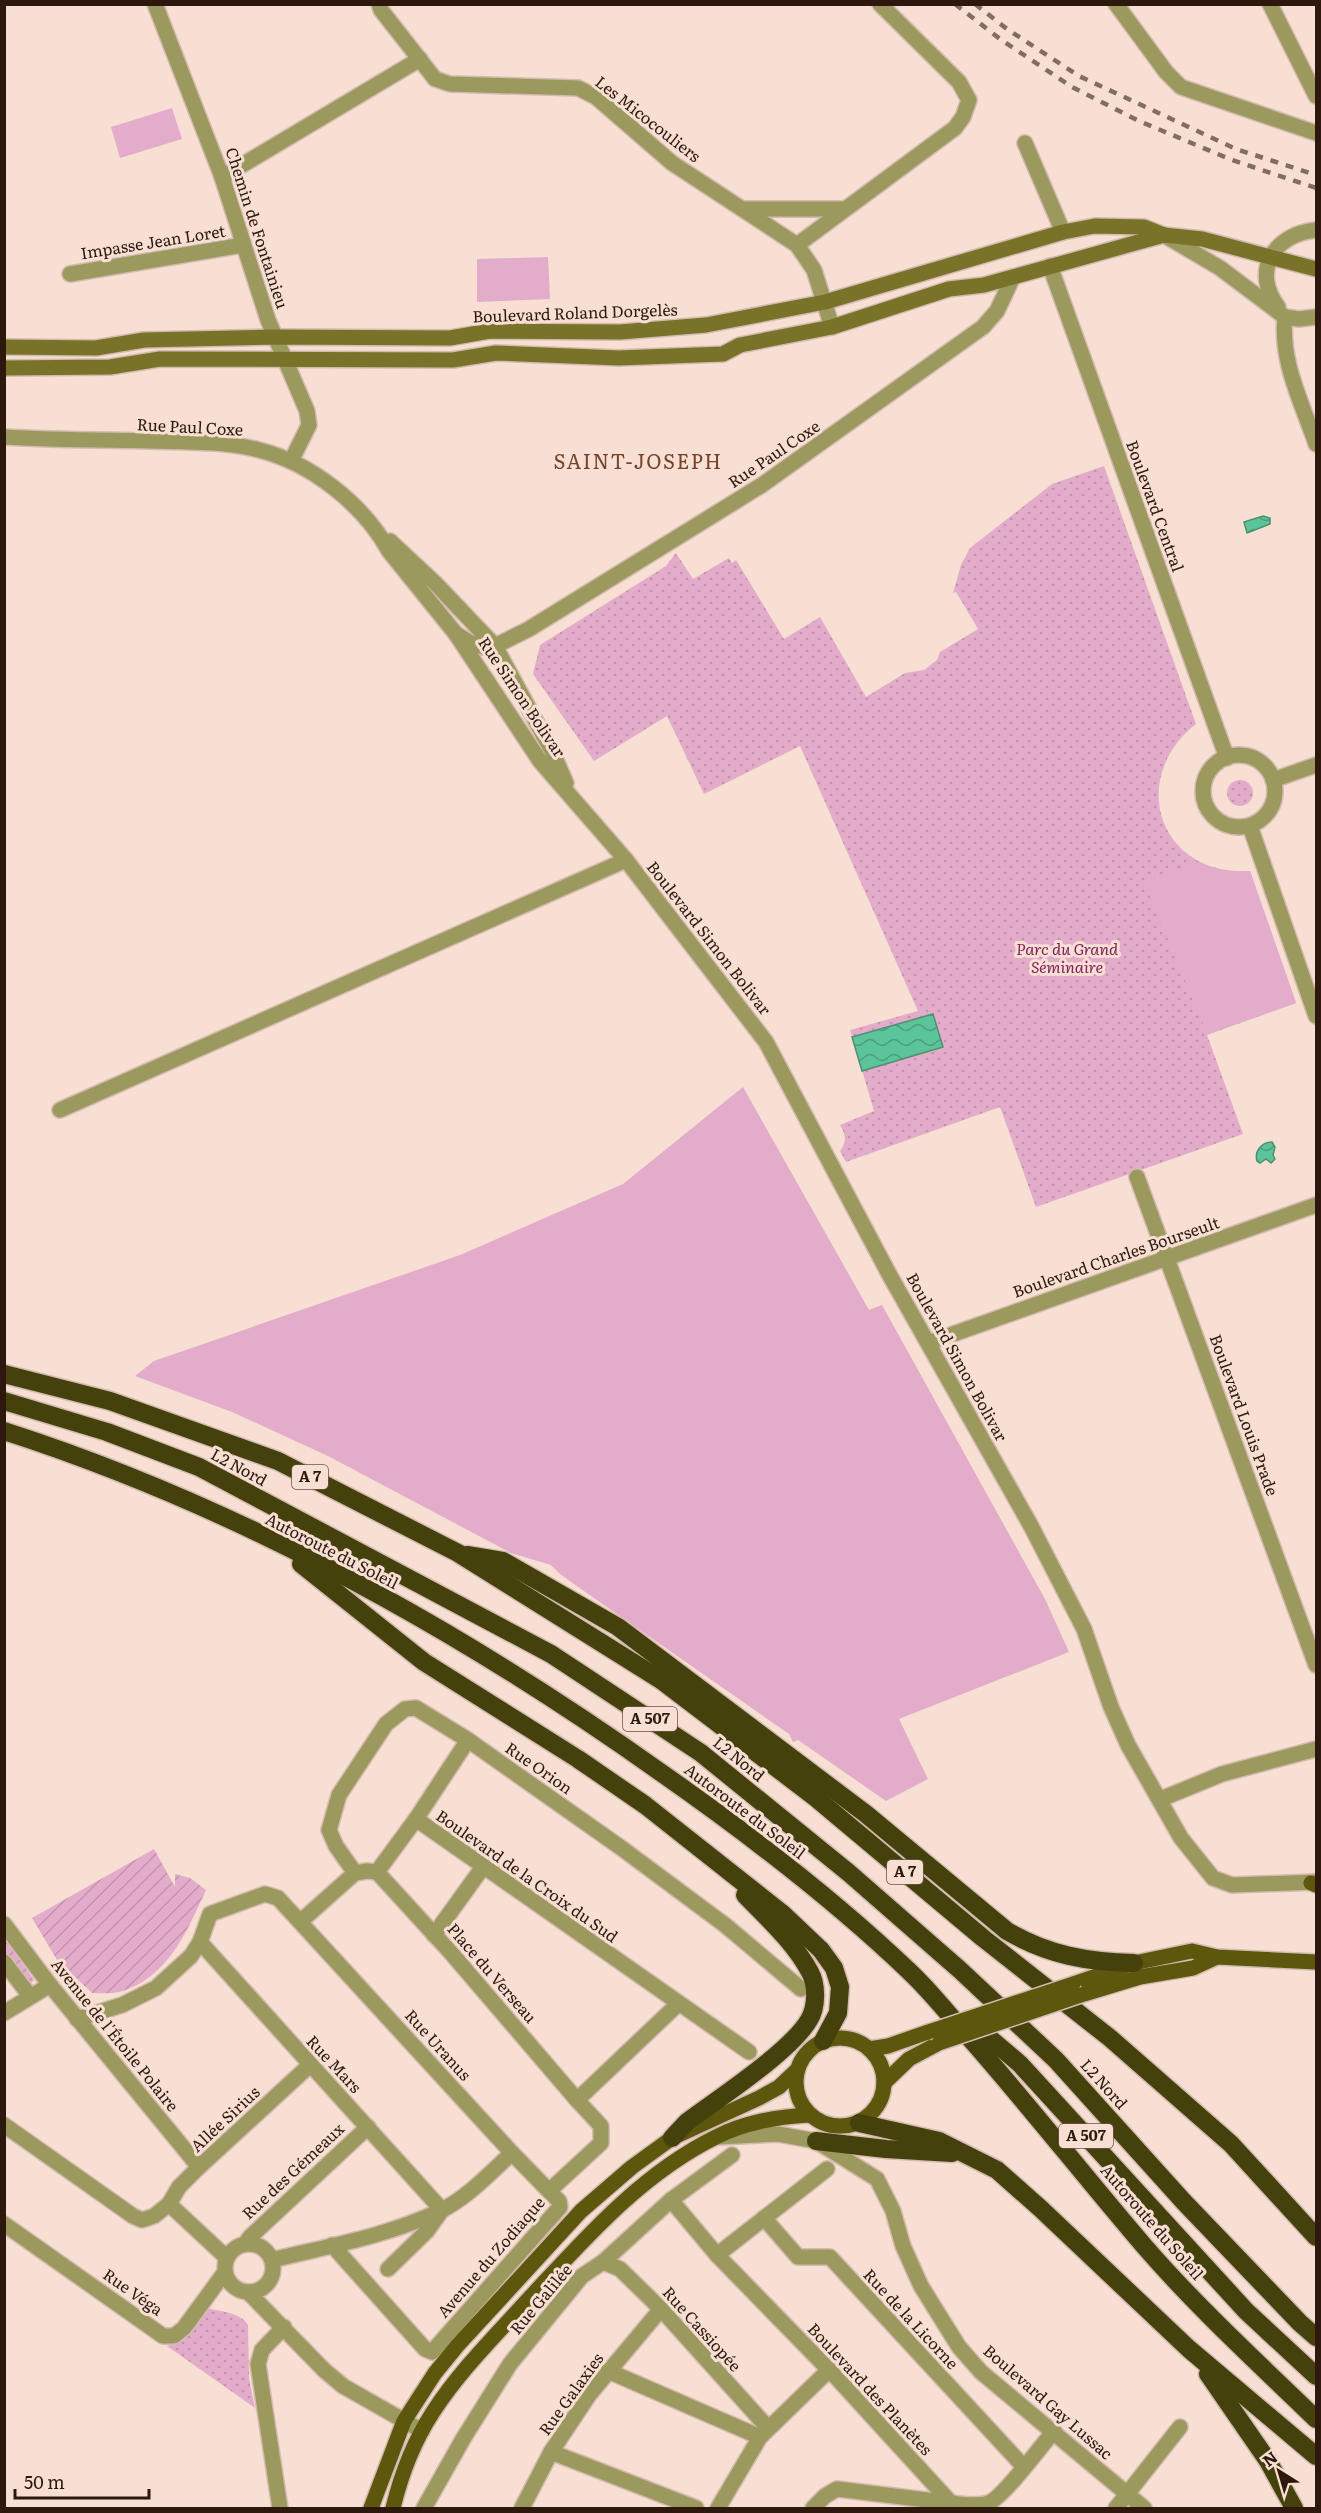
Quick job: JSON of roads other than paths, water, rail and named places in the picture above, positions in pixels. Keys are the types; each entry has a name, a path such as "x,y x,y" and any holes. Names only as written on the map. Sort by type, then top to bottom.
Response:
{"highway":[{"name":"A 7","path":"4,1374 110,1401 278,1461 458,1553 661,1680 816,1798 983,1938 1110,2038 1231,2144 1317,2237"},
{"name":"L2 Nord","path":"4,1401 107,1432 199,1467 551,1654 701,1753 849,1873 960,1970 1056,2060 1184,2202 1317,2337"},
{"name":"Autoroute du Soleil","path":"4,1431 100,1465 178,1497 270,1540 378,1595 484,1655 607,1734 715,1810 797,1875 913,1974 1003,2076 1186,2293 1317,2419"},
{"path":"270,1540 424,1662 578,1759 645,1805 783,1914 820,1950 834,1968 840,1987 838,2013 823,2041"},
{"path":"458,1553 503,1561 618,1627 866,1814 1007,1931 1027,1943 1061,1955 1104,1962 1134,1963"},
{"path":"672,2138 687,2122 795,2038 810,2018 816,1991 811,1973 791,1943 701,1848"},
{"name":"A 507","path":"913,1974 1020,2064 1246,2311 1317,2376"},
{"path":"859,2122 939,2141 997,2170 1189,2349 1317,2456"},
{"path":"816,2141 886,2150 963,2153"},
{"path":"1189,2349 1268,2462 1294,2508"}],"main road":[{"name":"Boulevard Roland Dorgelès","path":"4,347 96,348 144,340 274,337 450,338 490,331 620,332 706,325 825,302 1063,232 1095,226 1143,227 1164,235"},
{"path":"4,368 110,367 160,360 453,360 496,353 619,358 723,354 740,345 832,327 949,289 984,285 1164,235 1202,239 1317,269"},
{"path":"1285,1959 1317,1950"},
{"path":"869,2049 933,2038 1078,1989 1134,1963 1192,1951 1217,1957 1317,1962"},
{"path":"1078,1989 1193,1968 1217,1957"},
{"path":"371,2506 404,2421 435,2373 581,2211 632,2167 672,2138 778,2087 796,2071 806,2053 823,2041 847,2038 859,2042 869,2049 880,2064 884,2083 877,2106 869,2116 846,2127 832,2126 808,2115 796,2094 796,2071"},
{"path":"884,2083 933,2038"},
{"path":"393,2508 414,2447 432,2413 464,2371 583,2241 646,2183 715,2137 760,2121 808,2115"}],"street":[{"name":"Chemin de Fontainieu","path":"155,4 222,177 274,337 307,411 309,425 291,461"},
{"name":"Les Micocouliers","path":"379,4 381,10 435,78 450,84 578,88 596,97 672,163 797,245 814,270 832,327"},
{"path":"797,245 955,128 963,117 969,100 959,82 880,4"},
{"path":"1116,4 1166,72 1181,87 1317,133"},
{"path":"1270,4 1317,96"},
{"path":"222,177 420,58"},
{"path":"1025,143 1063,232"},
{"path":"744,209 844,209"},
{"path":"1317,230 1288,237 1270,256 1266,277 1270,297 1285,317 1283,336 1285,355 1317,444"},
{"path":"1164,235 1220,268 1285,317 1299,320 1317,317"},
{"name":"Impasse Jean Loret","path":"69,273 243,245"},
{"name":"Boulevard Central","path":"1050,266 1227,758"},
{"name":"Rue Paul Coxe","path":"4,437 208,443 260,450 291,461 331,486 380,536 389,551 456,634 483,646 495,646 529,629 732,504 829,439 983,327 997,311 1013,277"},
{"name":"Rue Paul Coxe","path":"380,536 395,545 411,560 495,646"},
{"name":"Rue Simon Bolivar","path":"456,634 540,761 569,792"},
{"name":"Rue Simon Bolivar","path":"495,646 552,751 569,792"},
{"path":"1244,756 1259,761 1273,780 1275,791 1270,809 1259,821 1250,826 1238,827 1222,822 1215,818 1207,805 1204,790 1207,776 1213,767 1227,758 1244,756"},
{"path":"1273,780 1317,765"},
{"name":"Boulevard Simon Bolivar","path":"569,792 626,860 766,1042 928,1343 1031,1526 1084,1629 1128,1745 1161,1799 1181,1838 1213,1878 1232,1885 1315,1883"},
{"path":"1250,826 1317,1016"},
{"path":"60,1110 626,860"},
{"name":"Boulevard Louis Prade","path":"1137,1177 1317,1665"},
{"name":"Boulevard Charles Bourseult","path":"928,1343 1317,1205"},
{"name":"Rue Orion","path":"355,1873 336,1846 328,1826 339,1795 386,1724 405,1709 416,1708 468,1740 620,1847 725,1925 801,1989"},
{"path":"416,1819 468,1740"},
{"path":"1161,1799 1222,1774 1287,1755 1317,1749"},
{"name":"Boulevard de la Croix du Sud","path":"376,1872 416,1819 749,2052"},
{"path":"434,1935 483,1868"},
{"path":"78,2019 122,2006 156,1988 191,1956 200,1942 210,1914 265,1894 278,1898 300,1922 355,1873 376,1872"},
{"name":"Place du Verseau","path":"376,1872 434,1935 577,2100"},
{"name":"Rue Uranus","path":"300,1922 512,2153 549,2190"},
{"name":"Avenue de l'Étoile Polaire","path":"4,1924 50,1986 199,2167"},
{"name":"Rue Mars","path":"200,1942 442,2210"},
{"path":"4,1962 30,1996"},
{"path":"4,2013 50,1986"},
{"path":"577,2100 678,2004"},
{"name":"Allée Sirius","path":"169,2204 179,2187 199,2167 310,2064"},
{"name":"Avenue du Zodiaque","path":"332,2245 425,2349 432,2352 560,2207 559,2201 549,2190 601,2143 601,2126 577,2100"},
{"path":"4,2125 132,2216 142,2220 154,2216 169,2204 226,2265 233,2286 248,2292 324,2370 343,2386 422,2431"},
{"name":"Rue des Gémeaux","path":"245,2244 250,2236 368,2127"},
{"name":"Boulevard Gay Lussac","path":"715,2137 778,2134 816,2141 877,2179 893,2211 903,2246 921,2286 959,2347 981,2372 1144,2508"},
{"path":"272,2260 381,2234 442,2210 472,2189 512,2153"},
{"name":"Rue Galilée","path":"424,2508 463,2439 510,2364 582,2276 603,2262 671,2200 732,2155"},
{"path":"717,2255 826,2169"},
{"name":"Boulevard des Planètes","path":"671,2200 717,2255 829,2370 951,2503"},
{"path":"388,2269 427,2231 442,2210"},
{"name":"Rue de la Licorne","path":"764,2218 798,2257 830,2257 1023,2466"},
{"name":"Rue Véga","path":"4,2224 163,2336 174,2336 184,2328 226,2265"},
{"path":"226,2265 238,2247 245,2244 264,2249 272,2260 273,2304 284,2327"},
{"name":"Rue Cassiopée","path":"603,2262 620,2269 660,2309 764,2432"},
{"path":"248,2292 262,2289 271,2278"},
{"name":"Rue Galaxies","path":"522,2508 551,2452 589,2395 660,2309"},
{"path":"280,2508 258,2364 262,2350 284,2327"},
{"path":"718,2508 764,2432 829,2370"},
{"path":"608,2372 764,2432"},
{"path":"1116,2508 1180,2427"},
{"path":"813,2508 837,2488 989,2506 1009,2487 1023,2466 1054,2431"},
{"path":"551,2452 696,2508"}],"water":[{"path":"1263,516 1270,518 1270,524 1247,533 1244,522"},
{"path":"933,1014 943,1047 862,1071 852,1037"},
{"path":"1272,1142 1275,1147 1273,1155 1275,1159 1271,1163 1266,1159 1260,1163 1257,1161 1256,1157 1260,1148"}],"railway":[{"path":"955,4 1000,39 1072,87 1139,121 1232,160 1316,188"},
{"path":"975,4 1007,29 1079,76 1236,149 1316,175"}],"district":[{"name":"SAINT-JOSEPH","path":"638,462"}],"park label":[{"name":"Parc du Grand Séminaire","path":"1067,958"}]}
